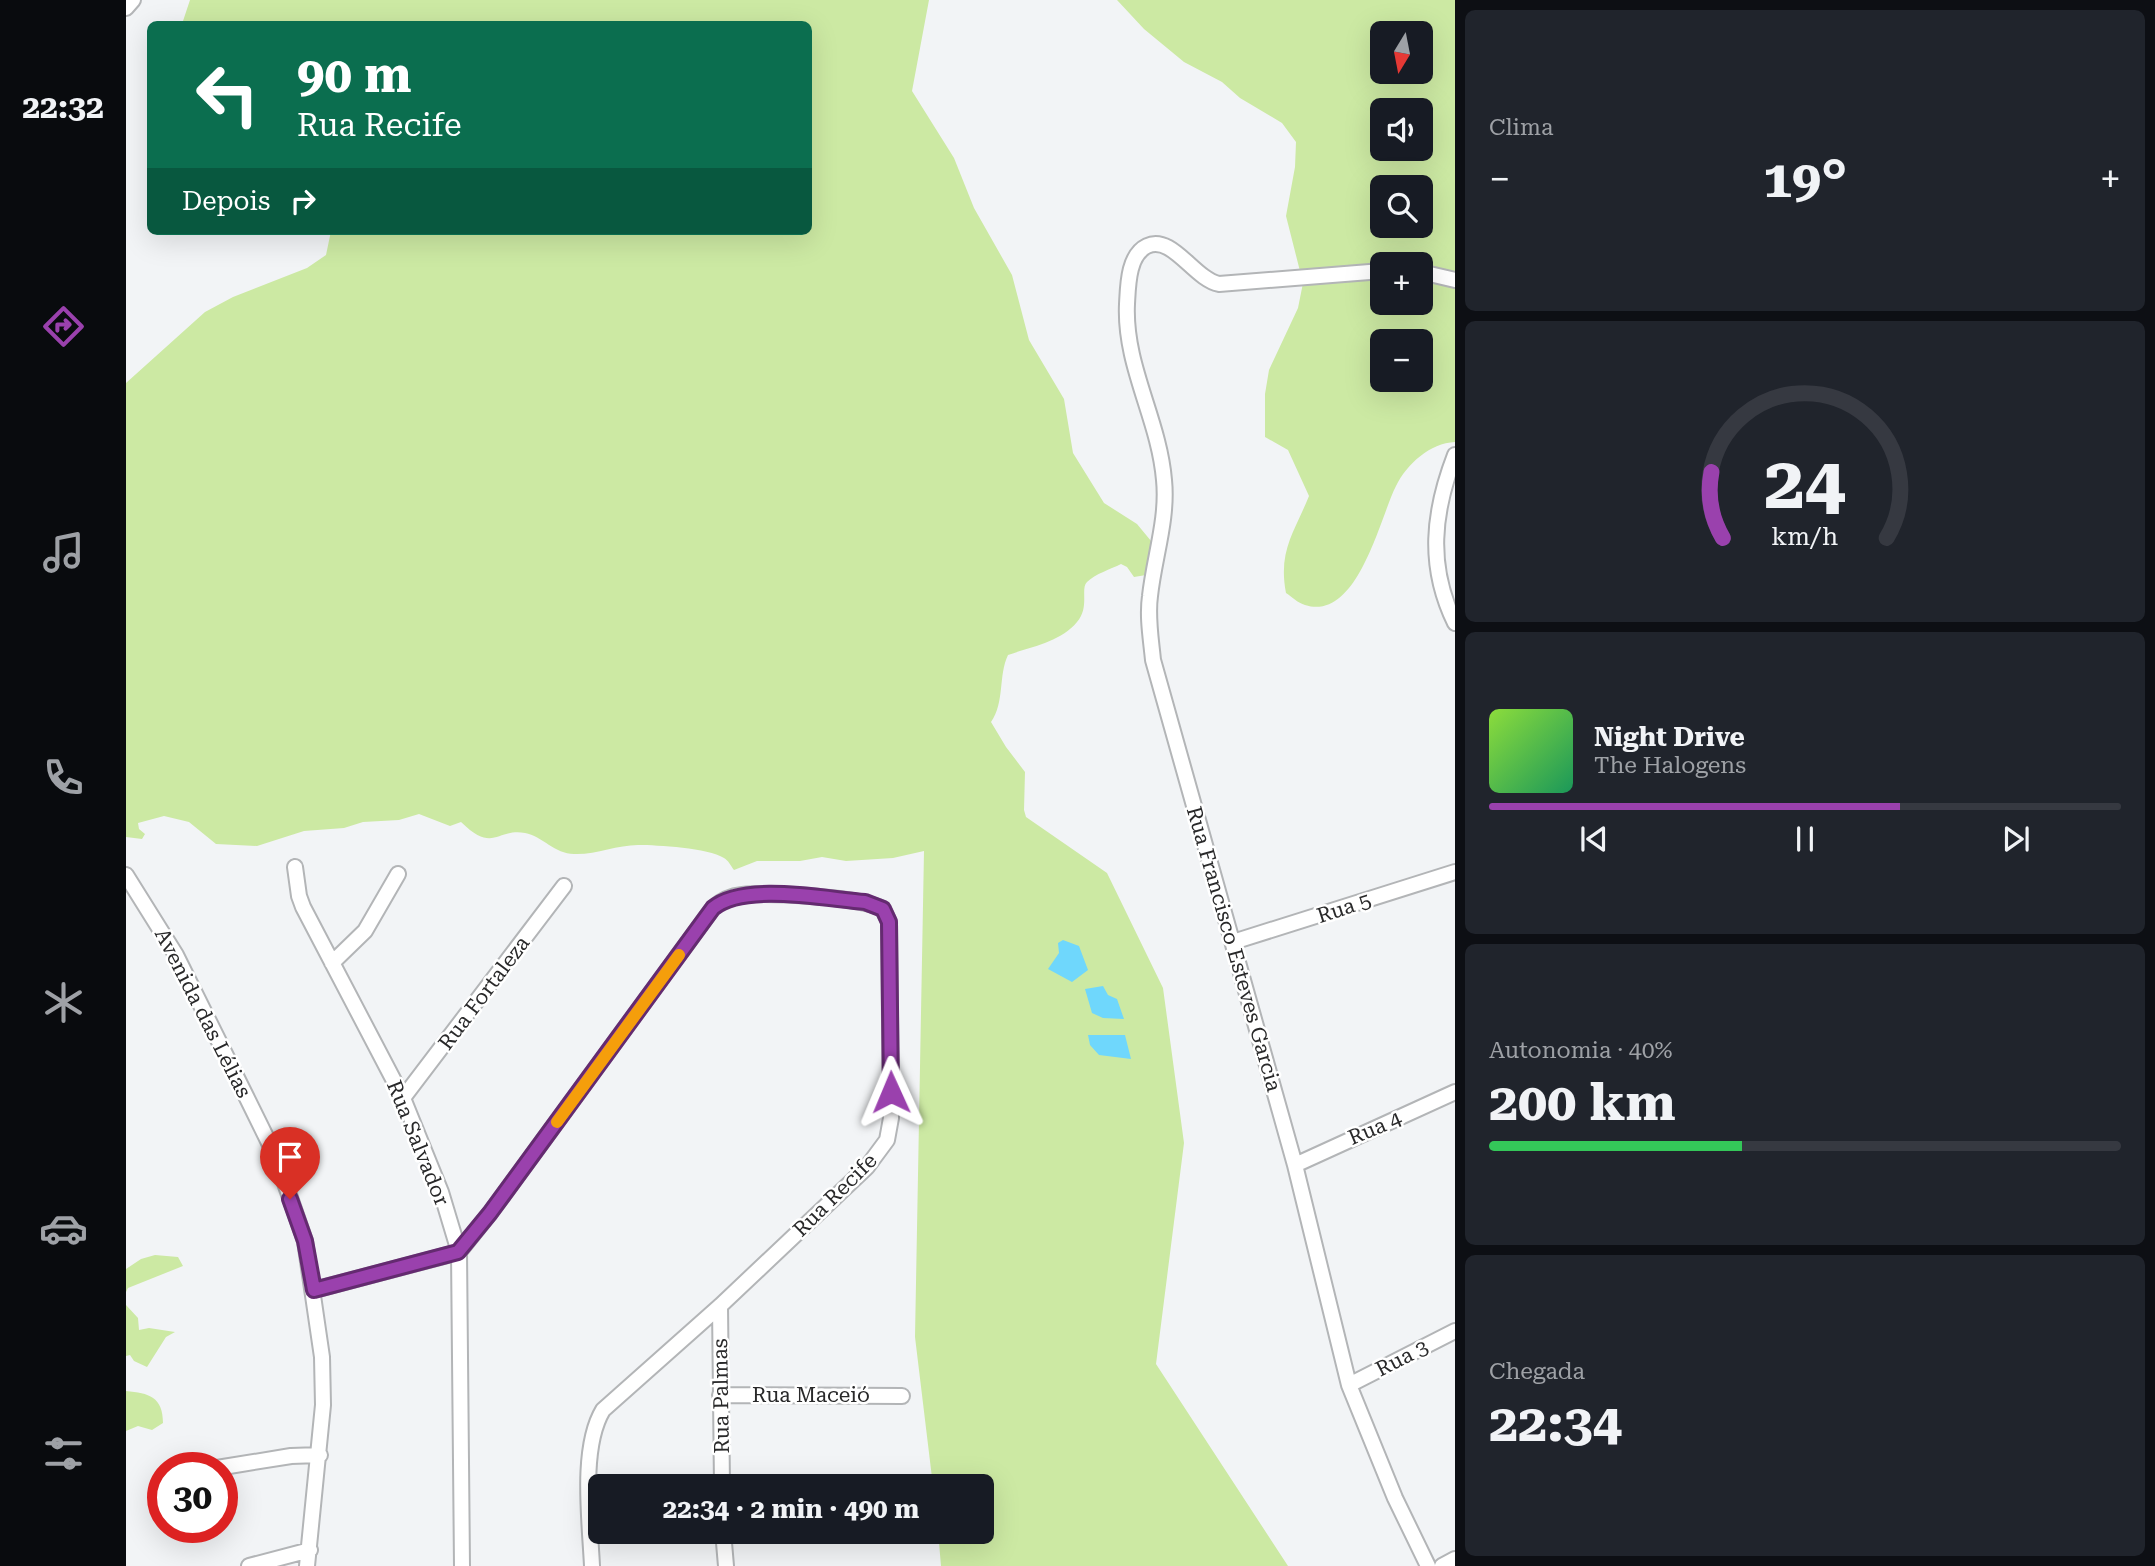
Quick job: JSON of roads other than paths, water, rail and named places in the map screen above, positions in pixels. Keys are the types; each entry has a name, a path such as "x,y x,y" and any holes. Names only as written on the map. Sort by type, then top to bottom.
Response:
{"street":[{"path":"126,8 133,0"},
{"name":"Rua Francisco Esteves Garcia","path":"1370,272 1219,284 1205,280 1167,247 1151,244 1139,251 1134,260 1126,318 1131,356 1157,434 1165,492 1149,600 1153,660 1294,1164 1349,1385 1395,1498 1428,1566"},
{"path":"1433,274 1455,279"},
{"path":"1455,454 1442,488 1434,536 1436,564 1455,623"},
{"name":"Rua Salvador","path":"295,867 303,907 403,1098 441,1192 458,1252 462,1566"},
{"name":"Rua 5","path":"1233,942 1455,872"},
{"path":"332,963 365,931 398,874"},
{"name":"Avenida das Lélias","path":"126,875 145,901 176,955 276,1157 305,1241 322,1357 323,1405 307,1566"},
{"name":"Rua Fortaleza","path":"403,1098 564,886"},
{"name":"Rua Recife","path":"458,1252 720,902 743,895 797,896 865,902 883,909 889,922 891,1118 887,1140 867,1167 600,1416 590,1461 592,1566"},
{"name":"Rua 4","path":"1294,1164 1455,1092"},
{"path":"314,1290 458,1252"},
{"name":"Rua Palmas","path":"720,1306 722,1474"},
{"name":"Rua 3","path":"1349,1385 1455,1331"},
{"name":"Rua Maceió","path":"720,1395 902,1396"},
{"path":"238,1465 291,1456 320,1455"},
{"path":"725,1544 726,1566"},
{"path":"249,1566 310,1550"},
{"path":"1442,1566 1455,1559"}],"water":[{"path":"1063,940 1079,946 1088,970 1072,982 1048,969 1059,953 1058,943"},
{"path":"1103,986 1108,995 1117,999 1124,1019 1103,1018 1092,1013 1085,989"},
{"path":"1088,1035 1125,1035 1131,1059 1099,1055 1090,1045"}]}
